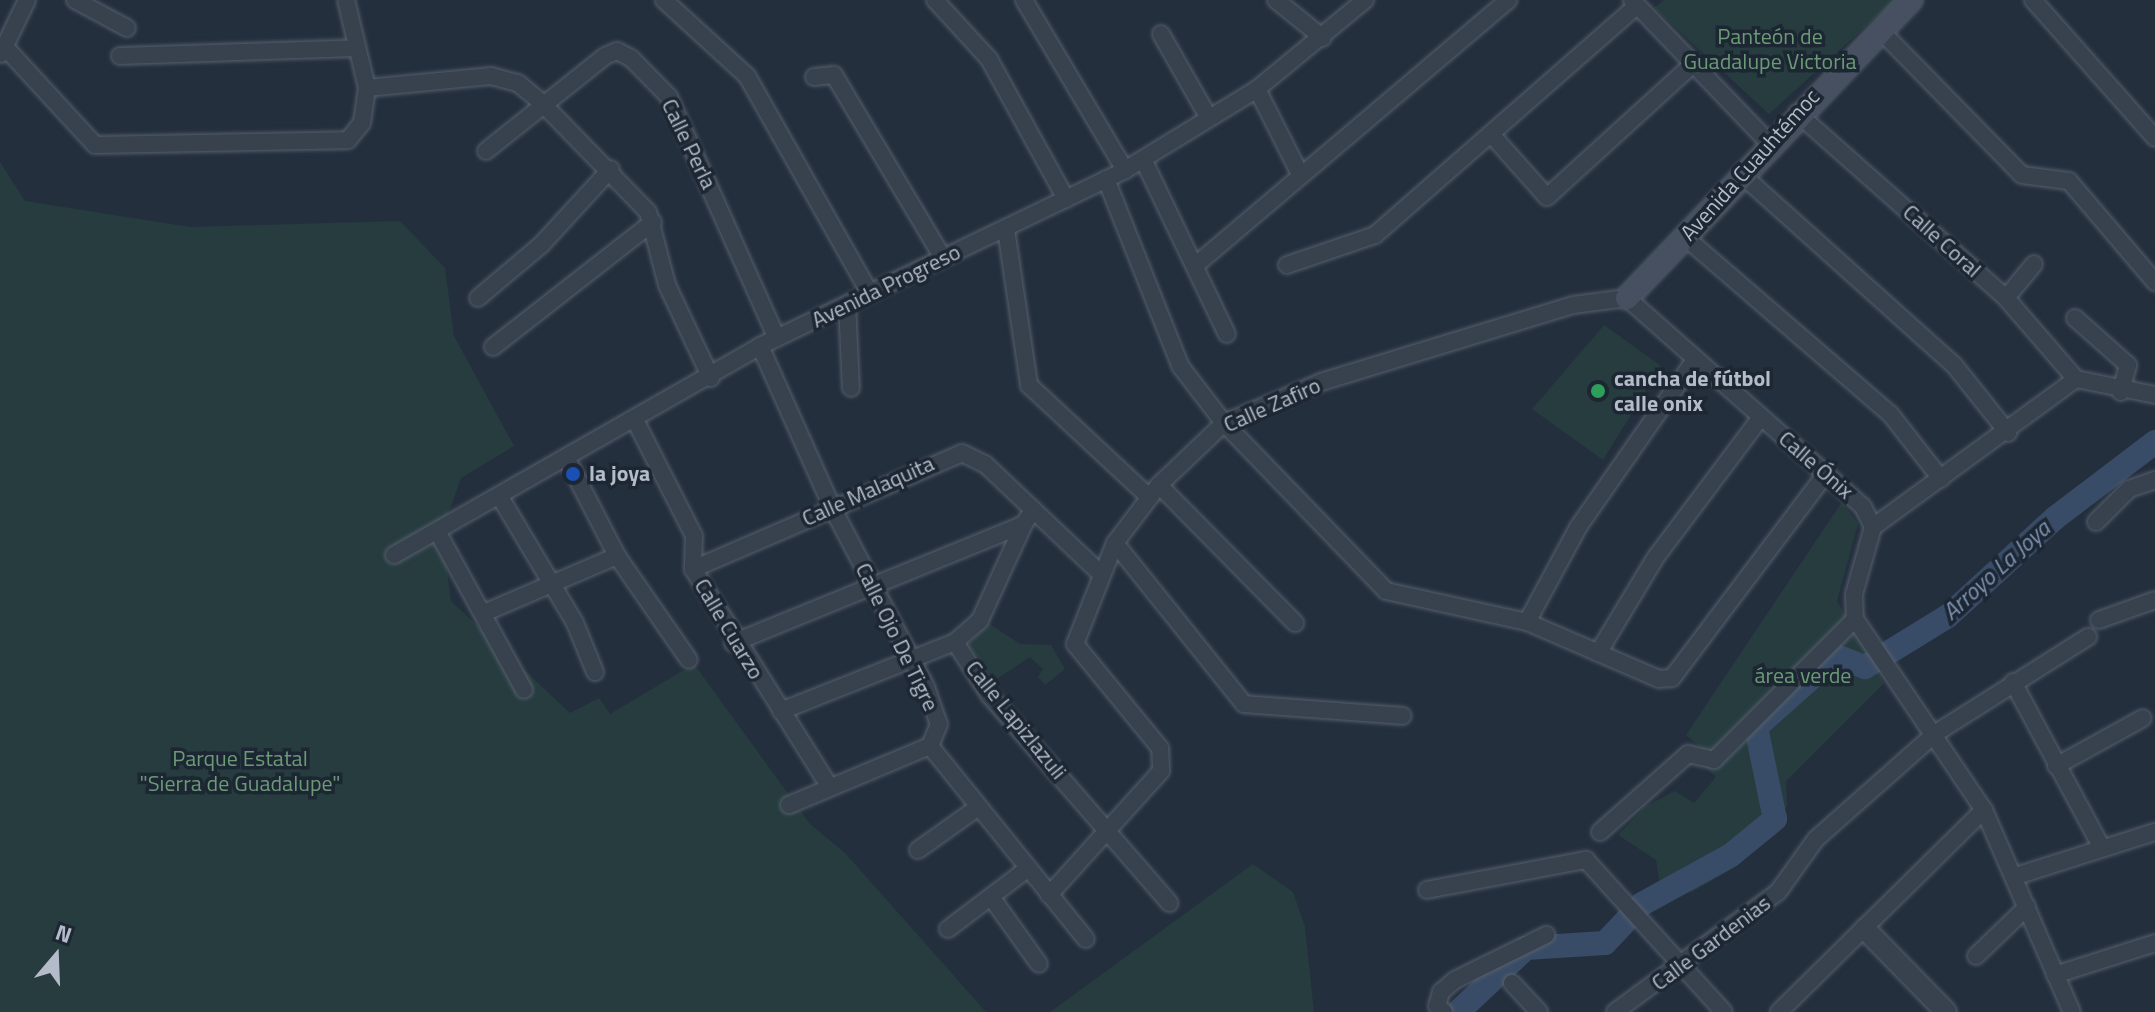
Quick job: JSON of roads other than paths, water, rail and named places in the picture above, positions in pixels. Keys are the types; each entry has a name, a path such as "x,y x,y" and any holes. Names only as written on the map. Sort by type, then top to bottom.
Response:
{"main road":[{"name":"Avenida Cuauhtémoc","path":"1627,298 1797,113 1911,0"}],"street":[{"path":"27,0 2,51 95,145 348,140 362,123 367,88 346,0"},
{"path":"75,0 127,28"},
{"path":"664,0 747,76 870,293"},
{"path":"935,0 989,59 1066,199"},
{"path":"1024,0 1125,170"},
{"path":"1276,0 1323,38"},
{"name":"Avenida Progreso","path":"394,555 636,422 760,346 1125,170 1257,89 1323,38 1365,0"},
{"path":"1197,264 1508,0"},
{"path":"2033,0 2155,138"},
{"path":"1287,265 1375,235 1634,3 1770,144"},
{"path":"1879,29 2022,175 2069,181 2155,282"},
{"path":"1161,34 1209,118"},
{"path":"120,56 357,48"},
{"name":"Calle Perla","path":"486,151 542,103 605,56 617,51 631,58 669,97 777,338"},
{"path":"1491,134 1547,197 1693,64"},
{"path":"814,77 834,75 943,258"},
{"path":"367,88 491,76 518,83 542,103 611,169 653,222 667,285 711,378"},
{"path":"1257,89 1301,176"},
{"name":"Calle Coral","path":"1797,113 2006,298 2076,379"},
{"path":"1143,159 1197,264 1227,334"},
{"path":"478,298 541,245 611,169"},
{"path":"1741,174 1954,365 2008,433"},
{"path":"1106,179 1181,367 1224,423 1386,591 1527,622 1598,653 1672,678 1826,474"},
{"path":"493,347 653,222"},
{"path":"1006,229 1029,385 1154,490 1295,623"},
{"path":"1685,237 1891,415 1941,479"},
{"path":"2006,298 2034,264"},
{"name":"Calle Zafiro","path":"1110,834 1147,791 1163,757 1075,644 1115,543 1154,490 1224,423 1351,373 1573,305 1627,298"},
{"name":"Calle Ónix","path":"1627,298 1863,507 1873,527"},
{"path":"847,304 851,388"},
{"path":"2075,318 2128,365 2121,392"},
{"name":"Calle Ojo De Tigre","path":"760,346 832,507 939,724 930,746 977,808 1086,939"},
{"path":"1527,622 1579,526 1695,360"},
{"path":"2072,1012 2016,876 1984,810 1936,733 1869,647 1855,619 1854,594 1873,527 2008,433 2076,379 2121,392 2155,395"},
{"path":"1598,653 1656,557 1761,417"},
{"name":"Calle Cuarzo","path":"636,422 694,536 693,569 733,643 827,783"},
{"name":"Calle Malaquita","path":"693,569 962,453 985,464 1028,517 1101,574"},
{"path":"567,459 617,556 689,660"},
{"path":"2096,522 2129,489 2155,480"},
{"path":"500,497 551,584 595,672"},
{"path":"733,643 1028,517"},
{"name":"Calle Lapizlazuli","path":"1028,517 980,620 955,642 990,696 1169,903"},
{"path":"437,531 524,690"},
{"path":"1115,543 1244,704 1403,716"},
{"path":"484,613 617,556"},
{"path":"2099,620 2155,600"},
{"path":"1600,832 1688,754 1714,760 1855,619"},
{"name":"Calle Gardenias","path":"1615,1012 1683,966 1778,892 1816,839 1936,733 2088,637"},
{"path":"781,711 955,642"},
{"path":"2013,682 2102,848"},
{"path":"2056,766 2143,718"},
{"path":"789,805 827,783 930,746"},
{"path":"918,850 977,808"},
{"path":"1790,1009 1984,810"},
{"path":"2016,876 2155,832"},
{"path":"1049,895 1110,834"},
{"path":"1427,890 1586,860 1724,1012"},
{"path":"948,929 1027,869"},
{"path":"991,897 1039,964"},
{"path":"1976,956 2027,907"},
{"path":"1865,929 1946,1012"},
{"path":"1444,1012 1437,1006 1441,992 1455,980 1546,935"},
{"path":"2055,975 2155,943"},
{"path":"1512,983 1539,1012"}],"waterway":[{"name":"Arroyo La Joya","path":"1458,1012 1526,948 1605,943 1642,904 1731,855 1775,819 1756,727 1836,656 1865,667 1948,616 2055,518 2155,442"}],"place":[{"name":"cancha de fútbol calle onix","path":"1598,391"},
{"name":"la joya","path":"573,474"}],"park label":[{"name":"Panteón de Guadalupe Victoria","path":"1770,48"},
{"name":"área verde","path":"1803,676"},
{"name":"Parque Estatal \"Sierra de Guadalupe\"","path":"240,770"}]}
